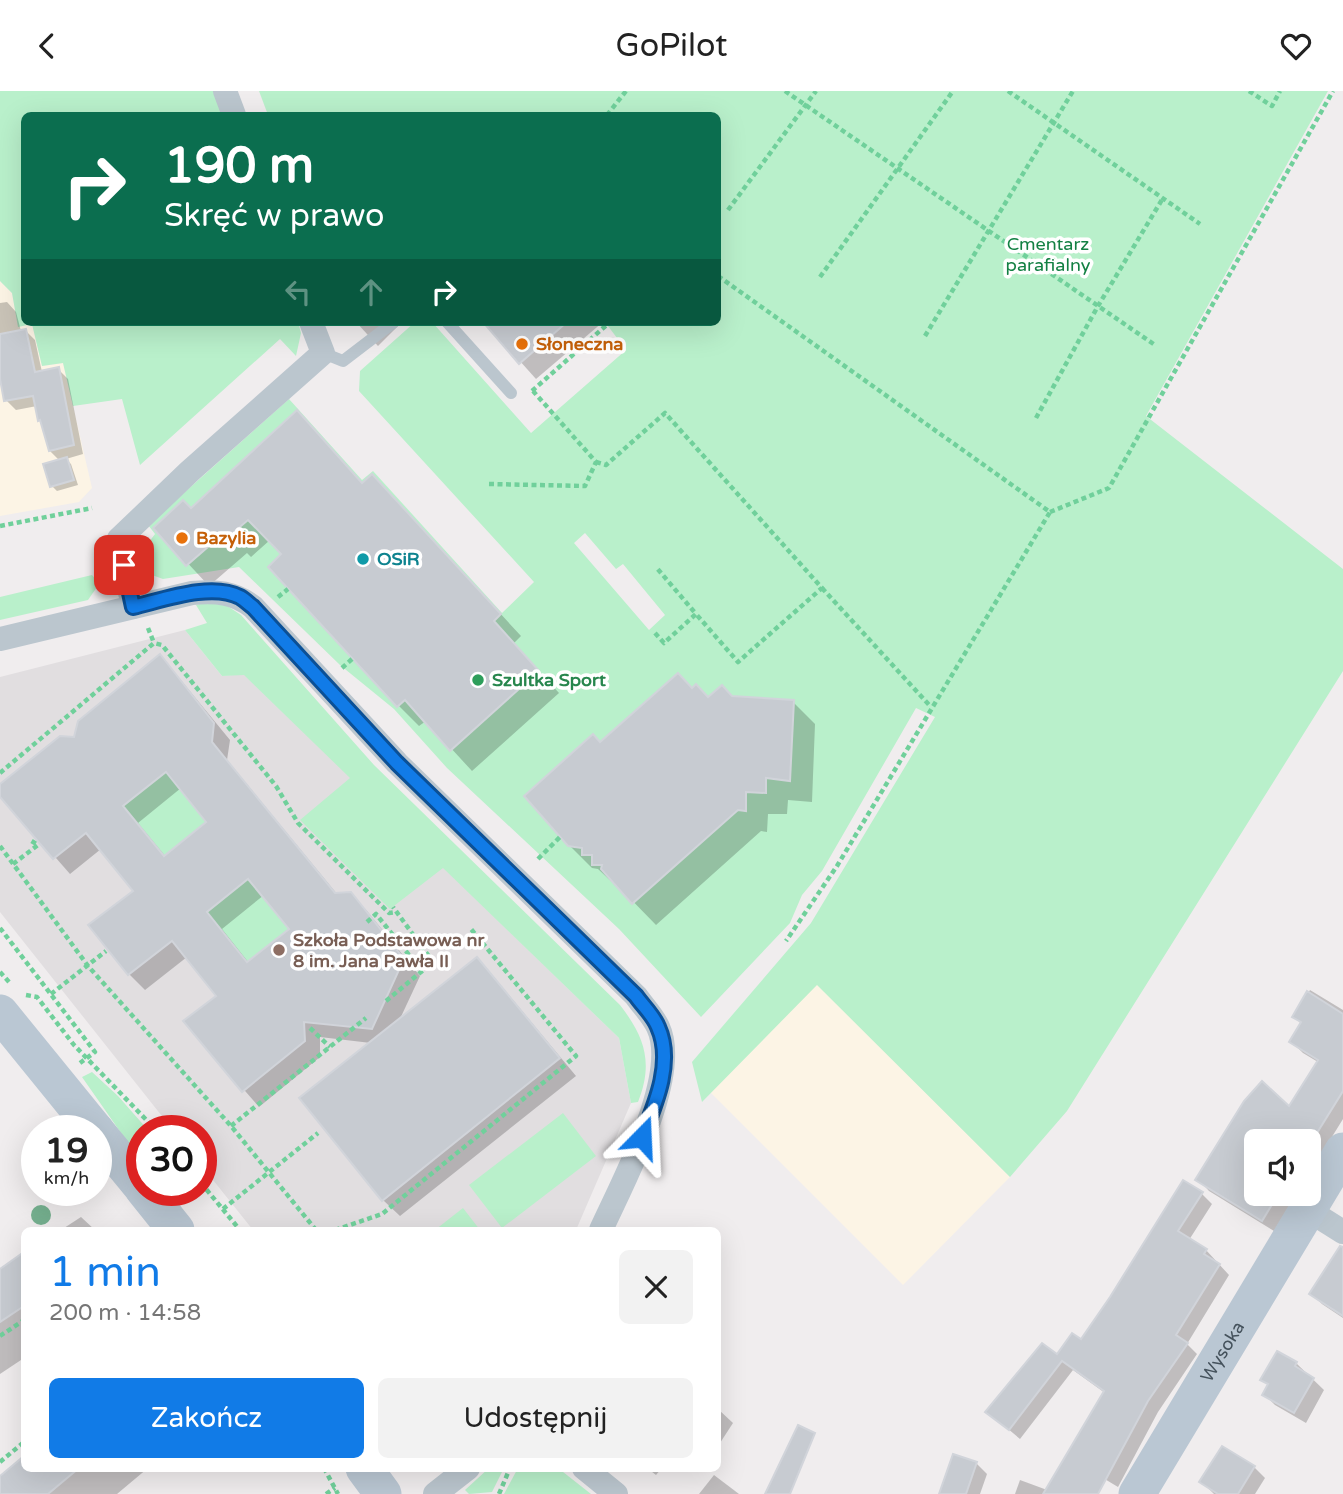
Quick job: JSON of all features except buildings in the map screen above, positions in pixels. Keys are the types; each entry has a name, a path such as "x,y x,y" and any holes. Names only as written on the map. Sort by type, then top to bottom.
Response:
{"street":[{"path":"225,91 233,112"},
{"path":"133,607 119,539 190,471 323,353 313,326"},
{"path":"0,639 192,593 222,592 240,597 253,607 397,763 636,996 659,1027 664,1053 656,1101 602,1227"},
{"path":"0,1013 83,1115"},
{"path":"112,1150 126,1167"},
{"name":"Wysoka","path":"1137,1494 1343,1151"},
{"path":"157,1206 174,1227"},
{"path":"1308,1210 1343,1232"},
{"path":"435,1494 463,1472"},
{"path":"589,1472 616,1494"},
{"path":"350,1478 383,1494"}],"lane":[{"path":"323,353 343,361 389,326"},
{"path":"451,326 511,393"}],"path":[{"path":"609,112 626,91"},
{"path":"785,91 1155,345"},
{"path":"728,210 816,91"},
{"path":"820,277 953,91"},
{"path":"1009,91 1200,224"},
{"path":"925,336 1073,91"},
{"path":"1249,91 1272,106 1280,91"},
{"path":"786,941 813,905 1050,512 1109,488 1333,91"},
{"path":"1036,418 1098,306 1163,198"},
{"path":"721,277 1050,512"},
{"path":"511,393 533,391 606,326"},
{"path":"533,391 596,461 606,465 665,413 931,707"},
{"path":"489,484 585,486 596,461"},
{"path":"0,526 92,507"},
{"path":"656,567 738,662 822,588"},
{"path":"655,633 664,643 696,614"},
{"path":"0,773 154,643 162,645 276,786 298,823 389,913 396,912"},
{"path":"538,859 560,837"},
{"path":"13,864 38,845 30,840"},
{"path":"0,846 88,966 231,1126 314,1227"},
{"path":"386,1002 433,961 393,907"},
{"path":"367,922 376,914 422,971"},
{"path":"0,929 95,1052 87,1058 142,1115"},
{"path":"344,1227 382,1214 576,1056 471,929"},
{"path":"51,994 106,951"},
{"path":"231,1126 366,1017"},
{"path":"310,1028 330,1047"},
{"path":"223,1209 318,1133"},
{"path":"217,1202 238,1227"},
{"path":"0,1336 21,1322"},
{"path":"0,1462 21,1444"},
{"path":"499,1494 508,1472"},
{"path":"326,1494 350,1478"},
{"path":"338,1494 350,1478"}],"shaded area":[{"path":"0,281 12,293 18,326 32,326 42,366 63,363 92,488 79,502 0,516"},
{"name":"Szkoła Podstawowa nr 8 im. Jana Pawła II","path":"185,630 222,676 244,674 619,1038 631,1103 577,1227 251,1227 217,1185 217,1115 161,1115 0,912 0,677"},
{"path":"817,984 1010,1177 903,1285 710,1092"}],"green space":[{"path":"0,91 234,91 242,112 21,112 23,326 18,327 12,293 0,281"},
{"name":"Cmentarz parafialny","path":"259,91 1328,91 1146,416 1343,569 1343,671 1067,1111 1010,1177 817,985 702,1102 692,1062 811,923 935,717 916,708 822,871 802,895 790,923 701,1017 619,929 447,768 394,709 340,665 239,567 163,579 152,575 146,546 155,534 148,525 289,399 362,480 373,471 502,613 534,582 359,391 360,371 411,326 436,326 531,433 626,350 608,326 721,326 721,112 267,112","holes":["585,533 616,569 623,564 665,615 649,630 574,543"]},
{"path":"32,326 299,326 301,333 296,356 280,339 140,465 122,399 73,406 63,363 42,366"},
{"path":"92,575 97,581 97,587 88,600 0,620 0,597"},
{"path":"196,605 226,605 241,615 374,765 620,1005 635,1028 644,1050 645,1074 638,1102 631,1103 619,1038 443,868 390,909 300,820 350,778 244,675 222,676 185,630 207,623"},
{"path":"166,772 206,822 164,856 123,806"},
{"path":"248,879 289,929 247,962 207,912"},
{"path":"92,1072 135,1115 126,1115 126,1140 112,1120 112,1115 109,1115 82,1077"},
{"path":"563,1113 596,1156 503,1227 469,1185"},
{"path":"463,1208 478,1227 439,1227"},
{"path":"485,1472 502,1472 492,1492 469,1494 465,1490"},
{"path":"516,1472 563,1472 591,1494 504,1494"}],"place":[{"name":"Słoneczna","path":"522,344"},
{"name":"Bazylia","path":"182,538"},
{"name":"OSiR","path":"363,559"},
{"name":"Szultka Sport","path":"478,680"},
{"name":"Szkoła Podstawowa nr 8 im. Jana Pawła II","path":"279,950"}],"route":[{"path":"124,565 133,607 192,593 222,592 240,597 253,607 397,763 636,996 659,1027 664,1053 656,1101 642,1137"}]}
